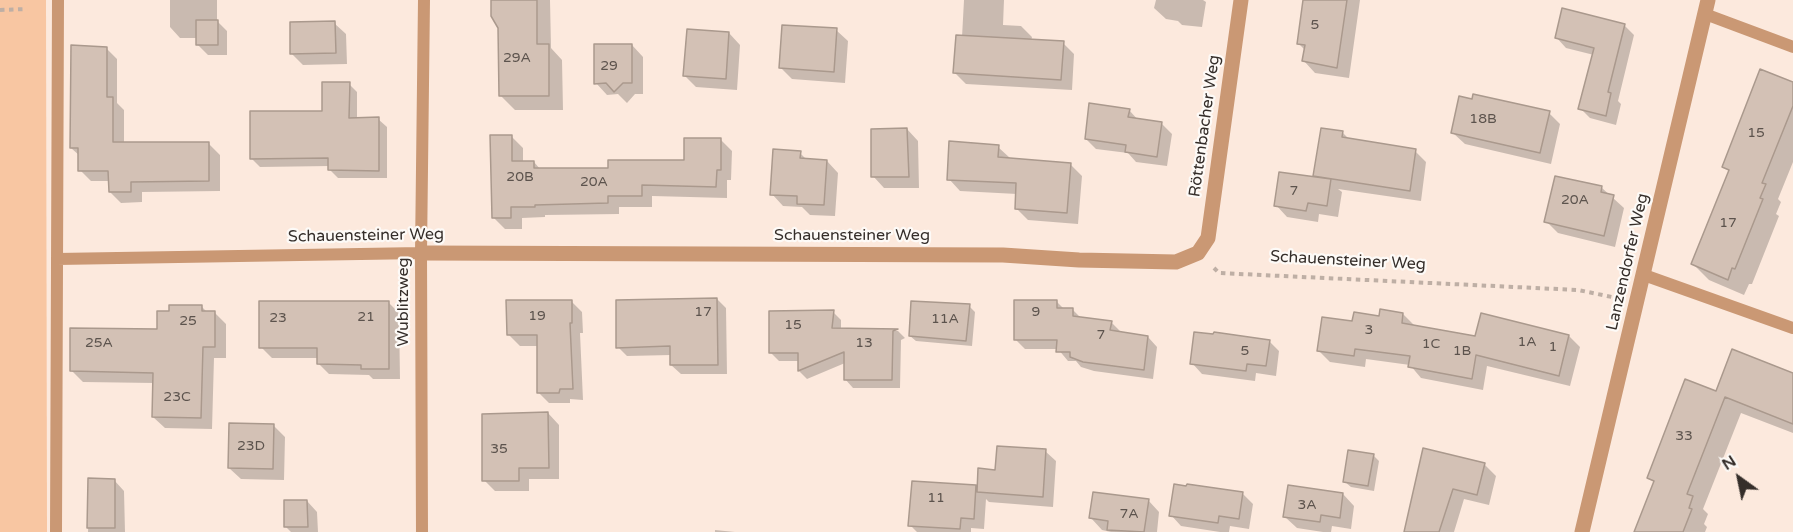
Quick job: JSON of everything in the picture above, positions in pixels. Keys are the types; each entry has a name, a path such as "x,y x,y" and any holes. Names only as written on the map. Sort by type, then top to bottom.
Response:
{"street":[{"name":"Röttenbacher Weg","path":"1198,253 1208,238 1241,0"},
{"name":"Lanzendorfer Weg","path":"1582,532 1707,7"},
{"name":"Schauensteiner Weg","path":"421,253 992,255 1176,262 1198,253"}],"lane":[{"path":"56,532 58,0"},
{"name":"Wublitzweg","path":"422,532 421,253 424,0"},
{"path":"1707,7 1793,47"},
{"name":"Schauensteiner Weg","path":"57,259 421,253"},
{"path":"1644,275 1793,328"}],"path":[{"path":"0,10 27,9"},
{"name":"Schauensteiner Weg","path":"1198,253 1219,273 1578,290 1637,302"}],"shaded area":[{"path":"0,0 46,0 47,532 0,532"}],"building":[{"path":"491,0 537,0 537,44 549,44 549,96 499,96 498,28 491,16"},
{"path":"1303,0 1347,0 1337,68 1302,61 1305,45 1297,44"},
{"path":"1562,8 1625,24 1608,92 1611,93 1606,116 1578,109 1594,48 1555,38"},
{"path":"196,20 218,20 218,45 196,45"},
{"path":"335,21 336,53 290,54 290,22"},
{"path":"782,25 837,28 834,72 779,68"},
{"path":"687,29 729,32 726,79 683,76"},
{"path":"956,35 1064,41 1061,80 953,73"},
{"path":"594,44 632,44 632,83 623,83 614,92 606,83 594,84"},
{"path":"71,45 107,47 107,97 113,97 113,142 209,142 209,181 131,182 131,192 109,192 108,171 78,171 78,148 70,148"},
{"path":"1760,69 1793,82 1793,106 1762,183 1766,184 1760,198 1763,199 1735,269 1732,268 1728,280 1691,264 1729,170 1722,167"},
{"path":"322,82 350,82 349,118 379,117 379,171 328,170 328,158 250,159 250,111 322,111"},
{"path":"1473,94 1550,111 1540,153 1451,133 1459,96 1472,99"},
{"path":"1089,103 1130,109 1128,117 1162,122 1157,157 1125,152 1126,145 1085,139"},
{"path":"907,128 909,177 871,177 871,129"},
{"path":"1321,128 1343,131 1342,137 1416,149 1410,191 1313,176"},
{"path":"490,135 512,135 512,161 534,161 534,168 608,168 608,160 684,160 684,138 721,138 721,170 717,170 716,187 642,185 642,196 608,196 608,203 511,207 511,218 492,218"},
{"path":"949,141 999,145 998,157 1071,163 1067,213 1015,209 1016,183 947,180"},
{"path":"773,149 801,151 800,158 827,160 824,205 797,204 797,196 770,195"},
{"path":"1279,172 1331,179 1327,206 1308,203 1306,211 1274,206"},
{"path":"1555,176 1602,186 1601,192 1614,195 1604,236 1544,222"},
{"path":"717,298 718,365 670,365 670,346 616,348 616,300"},
{"path":"506,300 572,300 572,323 570,323 573,389 560,389 559,393 537,393 537,335 507,335"},
{"path":"1014,300 1057,300 1057,308 1073,308 1073,316 1112,321 1110,330 1148,336 1144,370 1083,362 1070,357 1070,352 1056,352 1057,340 1014,340"},
{"path":"259,301 389,301 389,369 361,369 361,365 317,364 317,348 259,348"},
{"path":"911,301 970,304 966,341 909,336"},
{"path":"169,305 202,305 202,311 215,311 215,347 203,347 201,418 152,417 153,373 70,371 70,328 157,329 157,311 169,311"},
{"path":"1380,309 1403,313 1402,323 1475,336 1481,313 1569,335 1559,376 1476,355 1472,379 1408,367 1410,356 1355,349 1354,356 1317,351 1322,317 1352,321 1354,312 1379,316"},
{"path":"834,310 832,328 898,329 893,331 892,380 844,380 844,352 798,371 798,353 769,353 769,311"},
{"path":"1194,332 1213,334 1214,332 1270,340 1266,366 1247,364 1246,371 1190,364"},
{"path":"1732,349 1793,373 1793,424 1725,397 1687,494 1693,496 1689,508 1692,509 1683,532 1634,532 1654,481 1647,478 1685,379 1716,391"},
{"path":"548,412 549,468 519,468 519,481 482,481 482,414"},
{"path":"229,423 274,424 273,469 228,468"},
{"path":"997,446 1046,449 1043,497 977,492 978,468 995,470"},
{"path":"1423,448 1485,463 1477,495 1453,489 1439,532 1404,532"},
{"path":"1348,450 1374,454 1368,486 1343,482"},
{"path":"88,478 115,479 115,528 87,528"},
{"path":"912,481 976,485 974,519 961,518 960,529 908,526"},
{"path":"1174,484 1243,492 1239,519 1219,516 1218,523 1169,516"},
{"path":"1288,485 1343,493 1340,518 1321,515 1320,522 1283,517"},
{"path":"1093,492 1149,499 1144,532 1107,530 1108,521 1089,518"},
{"path":"284,500 307,500 308,527 284,527"}]}
